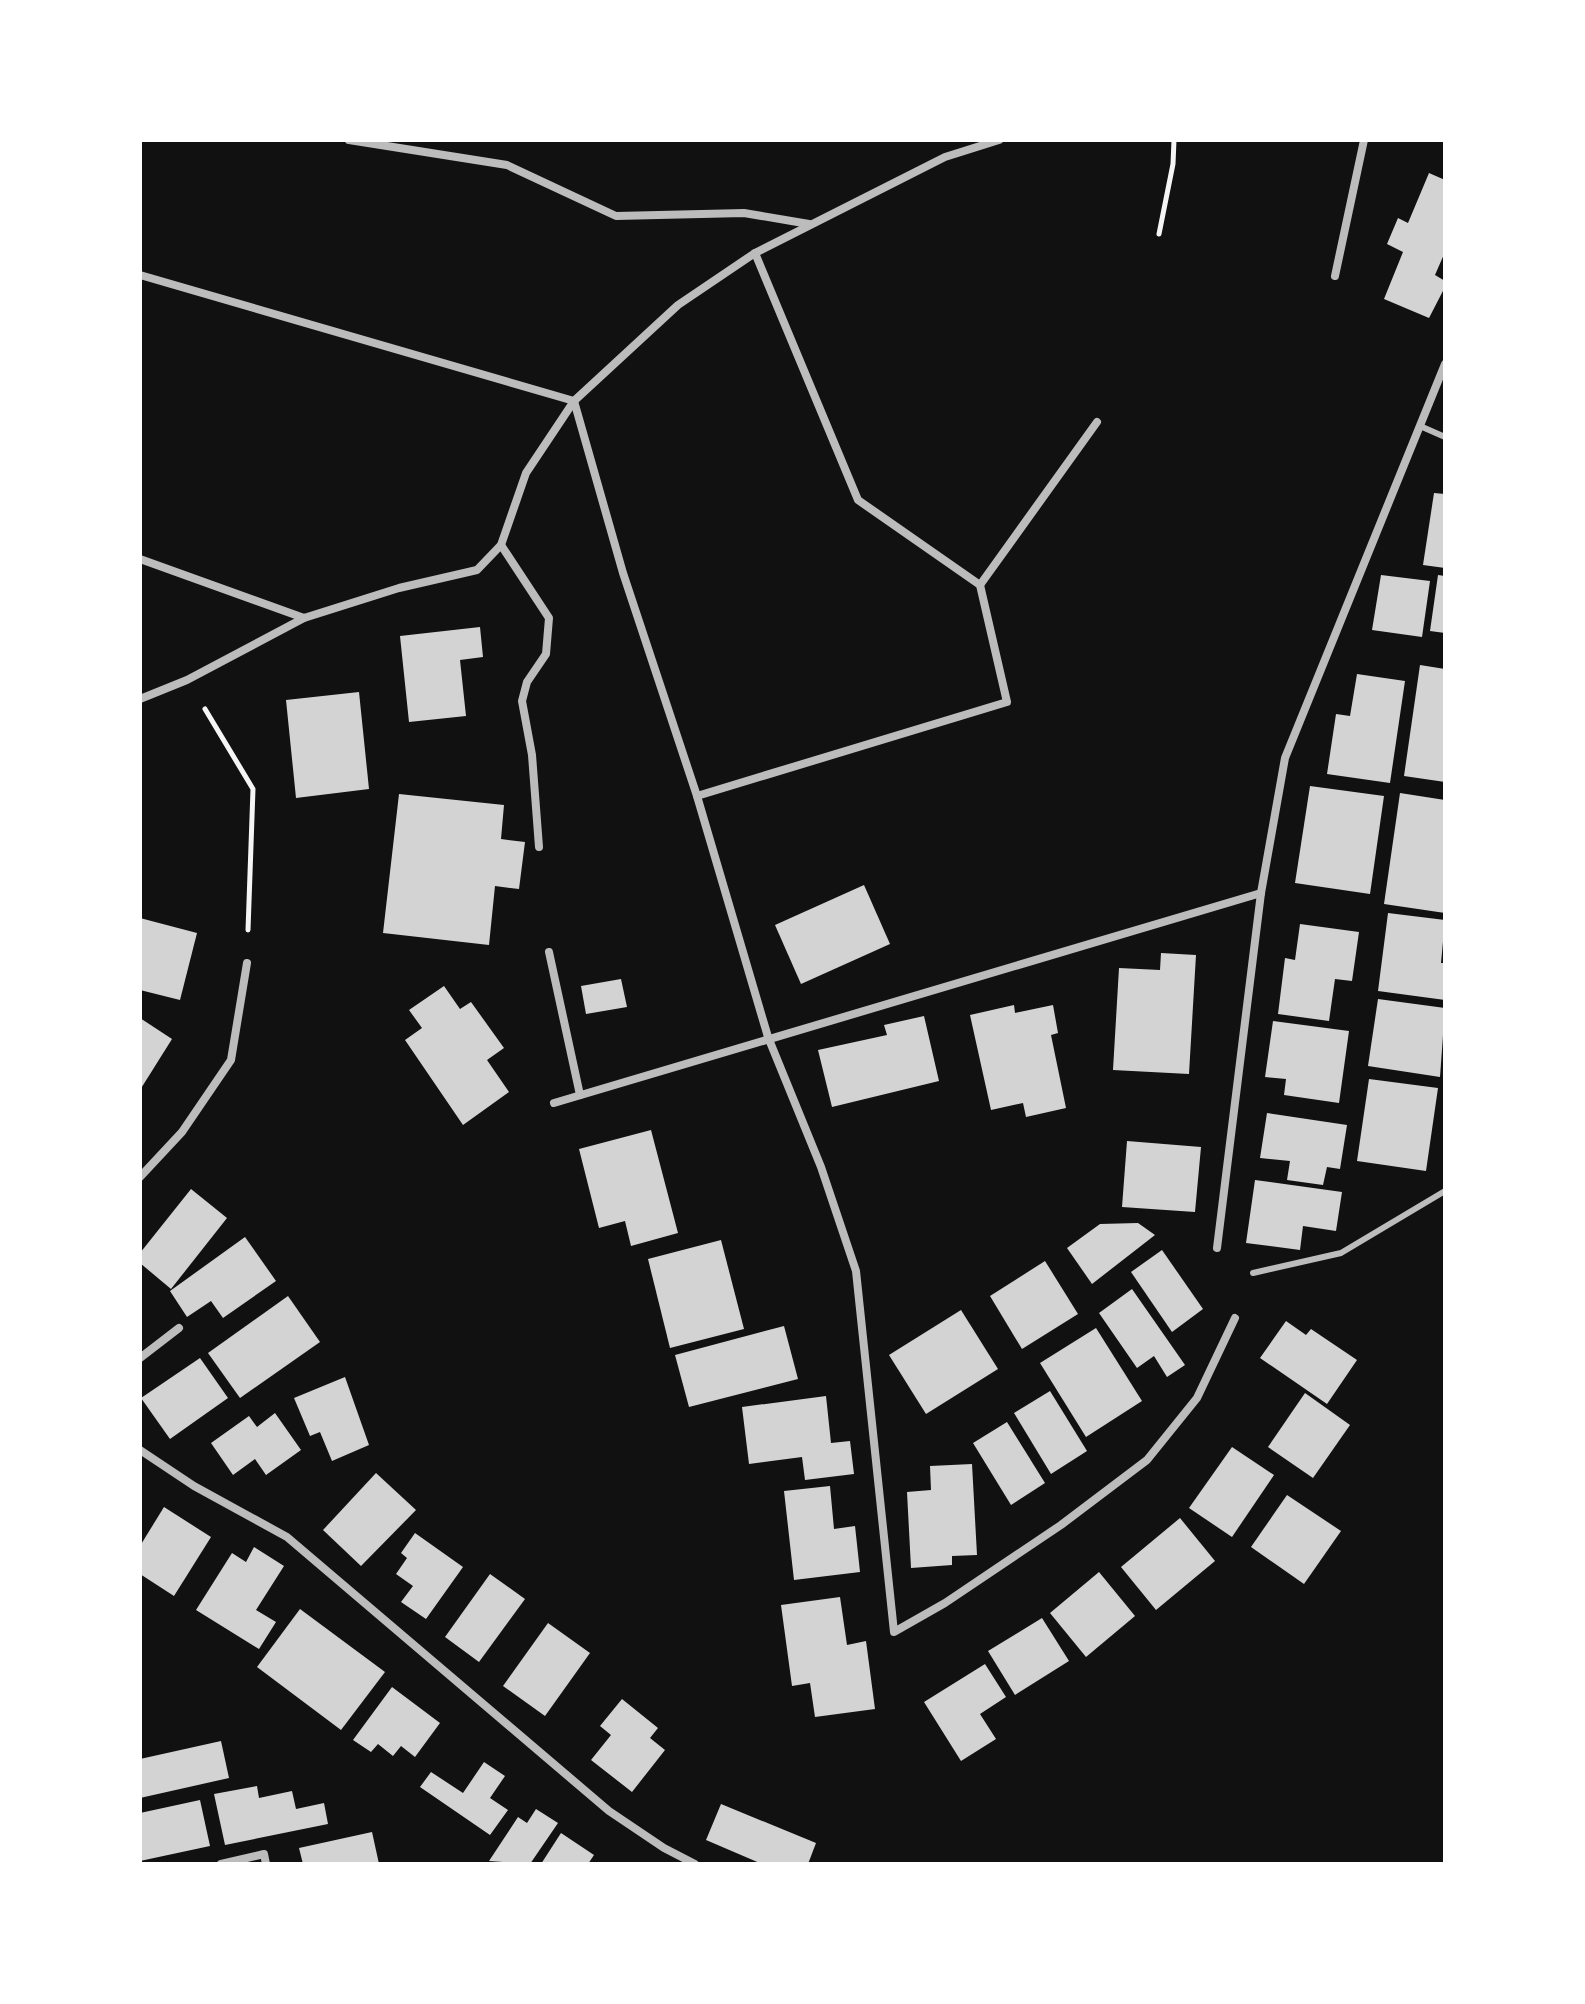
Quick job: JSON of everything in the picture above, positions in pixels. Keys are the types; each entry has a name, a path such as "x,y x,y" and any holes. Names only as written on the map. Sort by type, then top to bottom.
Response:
{"street":[{"path":"349,140 507,165 616,216 744,213 809,224"},
{"path":"140,699 187,680 304,618 399,588 477,570 501,545 526,473 574,401 678,305 755,253 809,224 945,157 999,140"},
{"path":"1335,276 1364,140"},
{"path":"697,796 1007,702 980,585 858,500 755,253"},
{"path":"140,275 574,401"},
{"path":"1217,1248 1261,893 1285,758 1445,364"},
{"path":"574,401 623,573 697,796 768,1037 821,1167 856,1271 894,1632 945,1603 1061,1525 1147,1460 1197,1398 1235,1318"},
{"path":"980,585 1097,422"},
{"path":"501,545 549,618 546,654 527,682 522,701 532,755 539,847"},
{"path":"140,559 304,618"},
{"path":"554,1103 1261,893"},
{"path":"549,952 580,1095"},
{"path":"140,1177 182,1132 231,1060 247,963"},
{"path":"140,1358 179,1328"},
{"path":"140,1450 194,1486 287,1537 609,1811 664,1848 695,1864"},
{"path":"221,1864 264,1854 266,1864"}],"lane":[{"path":"1420,426 1445,437"},
{"path":"1253,1273 1341,1253 1445,1191"}],"path":[{"path":"1159,234 1173,164 1174,140"},
{"path":"187,680 253,789 247,963"}],"building":[{"path":"1429,173 1445,180 1445,252 1435,275 1445,281 1445,287 1429,318 1384,299 1403,252 1387,244 1398,218 1408,223"},
{"path":"1434,493 1445,494 1445,568 1423,565"},
{"path":"1381,575 1430,581 1422,637 1372,630"},
{"path":"1438,575 1445,576 1445,633 1430,631"},
{"path":"480,627 483,657 460,660 466,716 409,722 400,636"},
{"path":"1420,665 1445,669 1445,782 1404,776"},
{"path":"1357,674 1405,681 1390,783 1327,774 1336,714 1350,716"},
{"path":"359,692 369,789 296,798 286,700"},
{"path":"1310,786 1384,796 1370,894 1295,883"},
{"path":"1400,793 1445,800 1445,913 1384,904"},
{"path":"399,794 504,805 501,839 525,842 519,889 495,886 489,945 383,933"},
{"path":"864,885 890,944 801,984 775,925"},
{"path":"1388,913 1445,920 1441,963 1445,963 1445,1000 1378,991"},
{"path":"140,918 197,933 180,1000 140,990"},
{"path":"1300,924 1359,932 1352,981 1335,979 1329,1021 1278,1014 1285,958 1295,960"},
{"path":"1161,953 1196,955 1189,1074 1113,1070 1119,968 1160,970"},
{"path":"621,979 627,1007 586,1014 581,986"},
{"path":"444,986 460,1009 471,1002 504,1048 487,1060 509,1092 463,1125 405,1040 422,1028 409,1010"},
{"path":"1378,999 1445,1008 1440,1077 1368,1066"},
{"path":"1014,1005 1015,1013 1053,1005 1058,1033 1051,1035 1066,1108 1026,1117 1023,1103 991,1110 970,1015"},
{"path":"924,1016 939,1081 832,1107 818,1050 887,1035 884,1025"},
{"path":"140,1018 172,1039 140,1090"},
{"path":"1273,1021 1349,1031 1339,1103 1284,1095 1286,1079 1265,1077"},
{"path":"1369,1079 1438,1088 1426,1171 1357,1161"},
{"path":"1267,1113 1347,1125 1340,1169 1327,1167 1323,1185 1287,1180 1290,1161 1260,1158"},
{"path":"651,1130 678,1233 631,1246 625,1221 599,1228 579,1149"},
{"path":"1127,1141 1201,1147 1195,1212 1122,1207"},
{"path":"1255,1180 1342,1192 1336,1231 1303,1226 1300,1250 1246,1243"},
{"path":"191,1189 227,1218 171,1289 140,1263 140,1253"},
{"path":"1138,1223 1155,1235 1092,1284 1067,1248 1100,1224"},
{"path":"245,1237 276,1281 223,1318 211,1301 187,1317 170,1291"},
{"path":"721,1240 744,1329 670,1348 648,1259"},
{"path":"1162,1250 1203,1309 1172,1332 1131,1272"},
{"path":"1045,1261 1078,1314 1022,1349 990,1296"},
{"path":"1132,1289 1185,1365 1167,1377 1154,1356 1137,1368 1099,1313"},
{"path":"288,1296 320,1342 240,1398 208,1353"},
{"path":"961,1310 998,1369 926,1414 889,1355"},
{"path":"1286,1321 1306,1335 1311,1329 1357,1360 1327,1404 1260,1358"},
{"path":"784,1326 798,1379 689,1407 675,1355"},
{"path":"1096,1328 1142,1401 1086,1437 1040,1363"},
{"path":"200,1358 228,1398 170,1439 141,1398"},
{"path":"345,1377 369,1445 332,1461 320,1432 310,1436 294,1398"},
{"path":"1050,1391 1087,1451 1051,1474 1014,1413"},
{"path":"1305,1393 1350,1425 1313,1478 1268,1447"},
{"path":"826,1396 831,1443 850,1441 854,1474 805,1480 802,1457 749,1464 742,1407"},
{"path":"275,1413 301,1450 266,1475 255,1459 233,1475 211,1443 249,1416 257,1427"},
{"path":"1007,1422 1045,1483 1011,1505 973,1443"},
{"path":"1232,1447 1274,1475 1232,1537 1189,1508"},
{"path":"972,1464 977,1555 952,1556 952,1565 911,1568 907,1492 931,1490 930,1466"},
{"path":"376,1473 416,1510 361,1566 323,1530"},
{"path":"830,1486 834,1529 855,1526 860,1572 794,1580 784,1491"},
{"path":"1287,1495 1341,1531 1304,1584 1251,1547"},
{"path":"164,1507 211,1537 174,1596 140,1574 140,1546"},
{"path":"1180,1518 1215,1561 1156,1610 1121,1567"},
{"path":"415,1533 463,1567 426,1619 401,1602 413,1586 396,1574 407,1558 401,1553"},
{"path":"254,1547 284,1566 256,1610 276,1622 259,1649 196,1610 232,1553 246,1562"},
{"path":"1099,1572 1135,1616 1086,1657 1050,1613"},
{"path":"490,1574 525,1599 479,1662 445,1637"},
{"path":"840,1597 847,1645 866,1641 875,1709 815,1717 810,1683 792,1686 781,1605"},
{"path":"300,1609 385,1672 341,1730 257,1667"},
{"path":"1042,1618 1069,1661 1015,1695 988,1651"},
{"path":"548,1623 590,1653 545,1716 503,1686"},
{"path":"985,1664 1006,1697 980,1714 996,1739 961,1761 924,1702"},
{"path":"392,1687 440,1723 415,1757 401,1746 393,1756 378,1744 371,1752 353,1740"},
{"path":"622,1699 658,1728 650,1738 665,1750 632,1792 591,1760 611,1735 600,1726"},
{"path":"221,1741 229,1778 140,1798 140,1759"},
{"path":"484,1762 505,1776 490,1798 508,1810 490,1835 420,1787 431,1772 463,1793"},
{"path":"257,1786 259,1798 292,1791 296,1809 324,1803 328,1824 225,1845 214,1794"},
{"path":"200,1800 210,1846 140,1861 140,1813"},
{"path":"721,1804 816,1843 808,1864 762,1864 706,1840"},
{"path":"536,1809 558,1823 530,1864 489,1861 518,1817 527,1823"},
{"path":"372,1832 379,1864 303,1864 299,1848"},
{"path":"561,1833 594,1855 588,1864 541,1864"}]}
